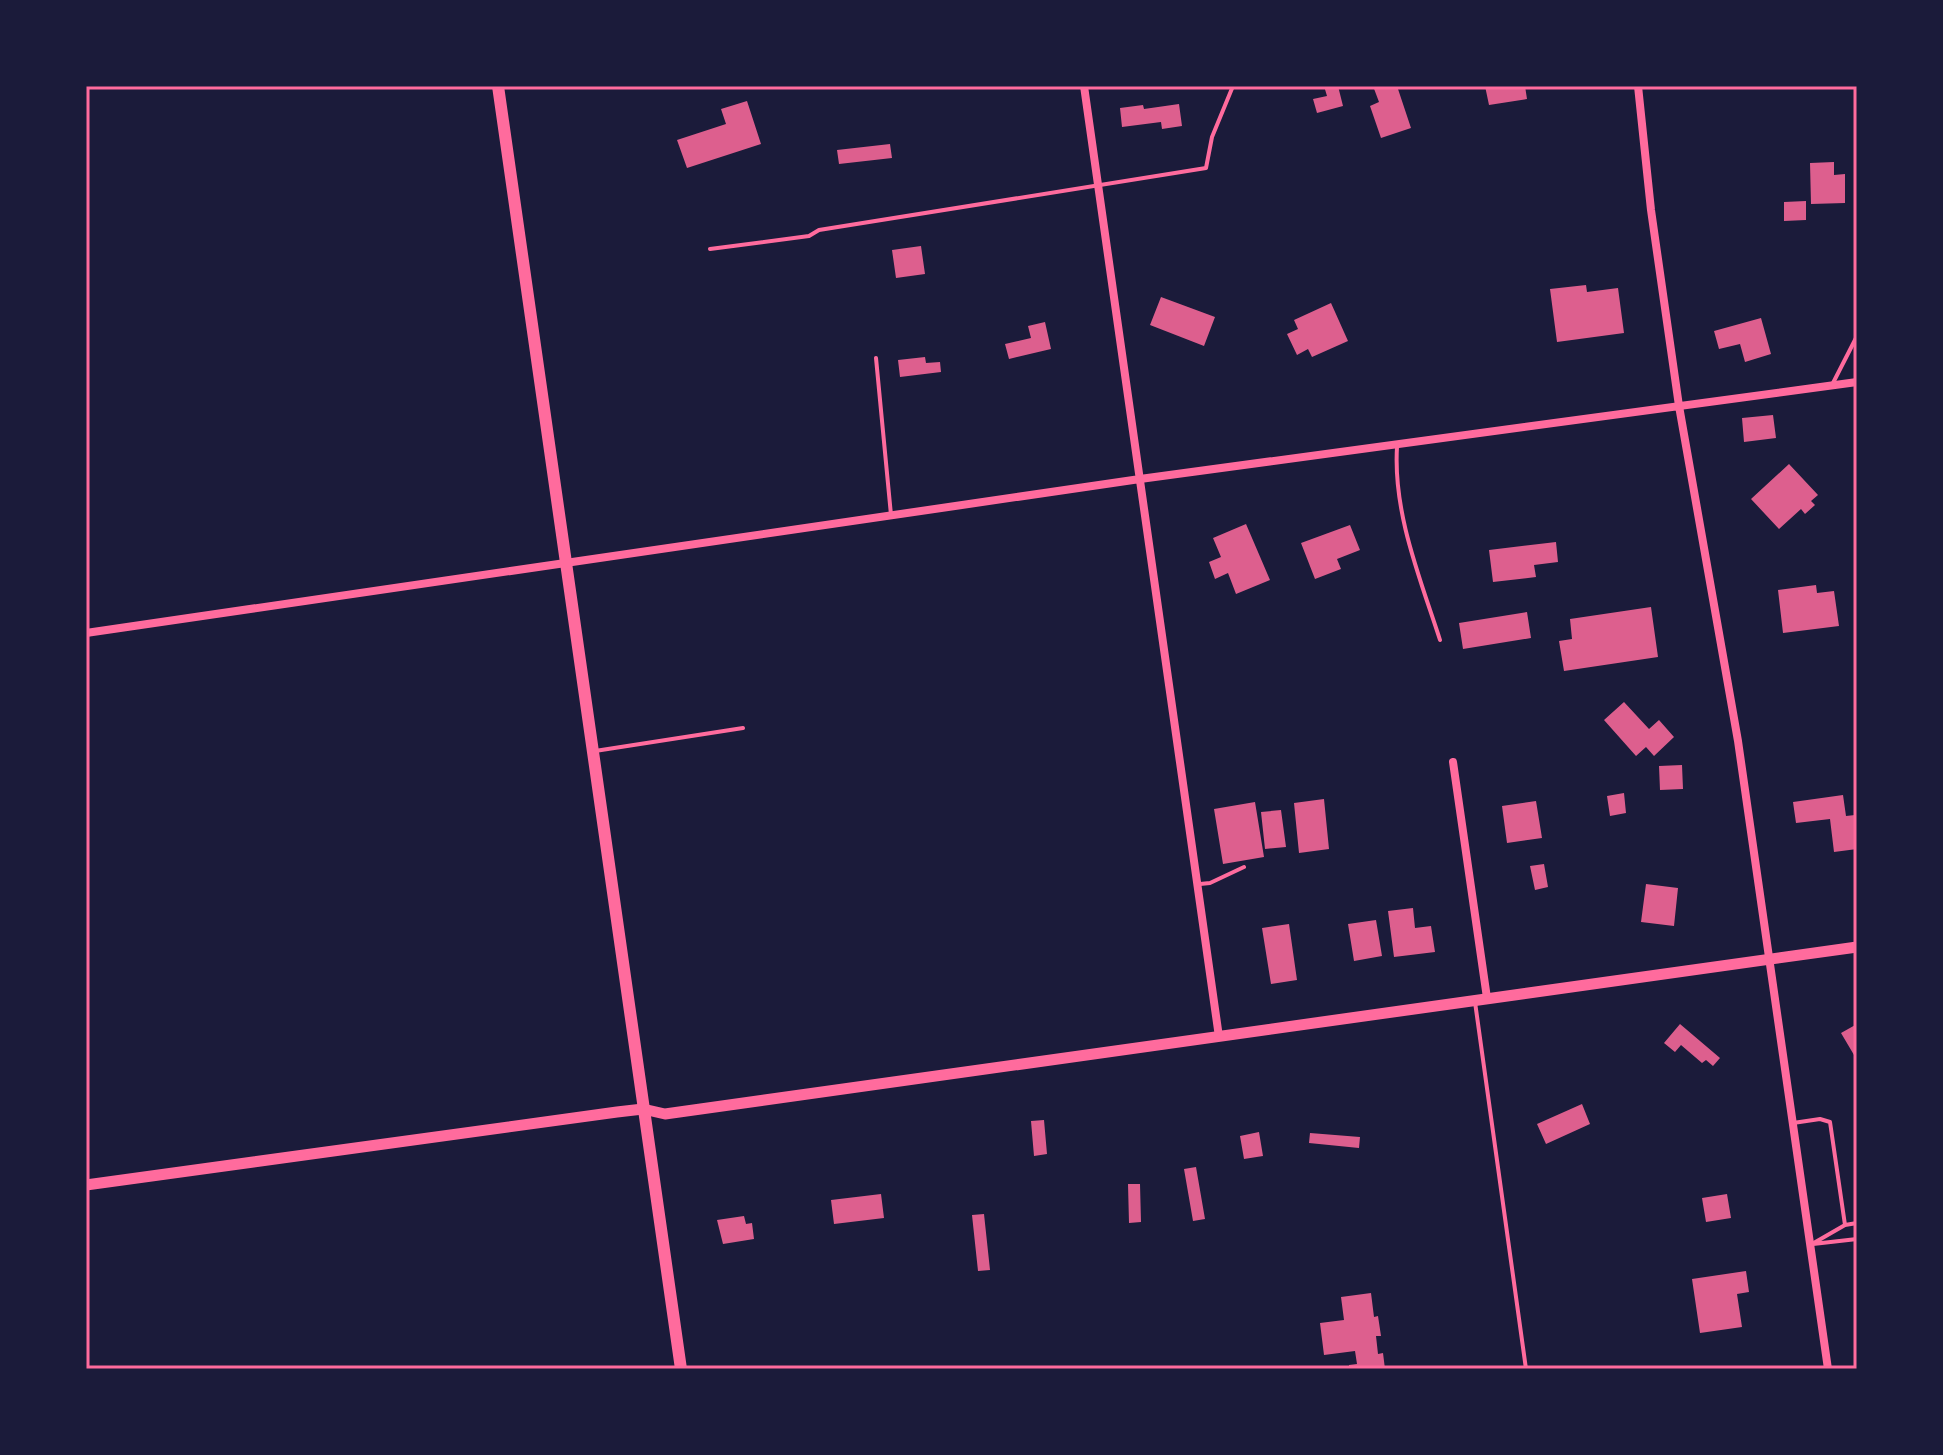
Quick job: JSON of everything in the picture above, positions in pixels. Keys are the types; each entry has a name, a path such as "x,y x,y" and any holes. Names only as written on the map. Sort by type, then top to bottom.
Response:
{"main road":[{"path":"498,86 681,1369"}],"street":[{"path":"1084,86 1219,1037"},
{"path":"1638,86 1651,210 1679,406 1738,741 1828,1369"},
{"path":"86,633 1140,479 1857,382"},
{"path":"1453,762 1481,999"},
{"path":"86,1185 643,1109 665,1114 1857,947"}],"lane":[{"path":"710,249 809,236 819,230 1206,168 1212,137 1233,86"},
{"path":"1831,385 1857,336"},
{"path":"876,358 891,515"},
{"path":"1397,444 1395,472 1409,546 1440,640"},
{"path":"593,752 743,728"},
{"path":"1197,885 1210,883 1244,867"},
{"path":"1481,999 1526,1369"},
{"path":"1793,1123 1820,1119 1830,1122 1845,1225"},
{"path":"1810,1245 1845,1225 1857,1223"},
{"path":"1810,1245 1857,1239"}],"building":[{"path":"1324,86 1338,86 1343,106 1317,113 1313,99 1327,96"},
{"path":"1373,86 1397,86 1411,128 1381,138 1370,106 1379,102"},
{"path":"1485,86 1525,86 1527,99 1489,105"},
{"path":"747,101 761,144 687,168 677,140 726,124 721,109"},
{"path":"1179,104 1182,126 1162,129 1161,122 1122,127 1120,108 1143,105 1144,109"},
{"path":"890,144 892,158 839,164 837,150"},
{"path":"1834,162 1834,175 1845,174 1845,203 1811,204 1810,163"},
{"path":"1806,201 1806,220 1784,221 1784,202"},
{"path":"921,246 925,274 896,278 892,250"},
{"path":"1586,285 1587,292 1618,288 1624,333 1557,342 1550,289"},
{"path":"1161,297 1215,317 1204,346 1150,325"},
{"path":"1331,303 1348,341 1312,357 1308,349 1297,355 1287,334 1298,329 1294,320"},
{"path":"1761,318 1771,354 1745,362 1740,344 1719,349 1714,331"},
{"path":"1045,322 1051,349 1009,359 1005,344 1031,338 1028,326"},
{"path":"925,357 926,363 940,362 941,372 900,377 898,360"},
{"path":"1773,415 1776,438 1744,442 1742,418"},
{"path":"1789,464 1818,495 1811,501 1815,505 1805,514 1801,509 1779,529 1751,499"},
{"path":"1246,524 1270,580 1236,594 1228,573 1215,579 1209,562 1221,557 1213,538"},
{"path":"1350,525 1360,550 1337,559 1341,569 1315,579 1301,543"},
{"path":"1556,542 1558,562 1534,565 1536,577 1493,582 1489,550"},
{"path":"1816,585 1817,593 1834,591 1839,626 1783,633 1778,590"},
{"path":"1651,607 1658,657 1564,671 1559,641 1572,639 1570,619"},
{"path":"1527,612 1531,638 1463,649 1459,623"},
{"path":"1624,702 1649,729 1659,720 1674,737 1654,756 1646,747 1636,756 1604,720"},
{"path":"1682,765 1683,789 1660,790 1659,766"},
{"path":"1624,793 1626,813 1610,816 1607,796"},
{"path":"1843,795 1846,816 1855,815 1857,849 1834,852 1830,819 1796,823 1793,802"},
{"path":"1324,799 1329,849 1299,853 1294,803"},
{"path":"1536,801 1542,838 1507,843 1502,806"},
{"path":"1255,802 1264,857 1223,864 1214,809"},
{"path":"1281,810 1286,847 1265,849 1261,812"},
{"path":"1544,864 1548,887 1535,890 1530,866"},
{"path":"1646,884 1678,888 1674,926 1641,922"},
{"path":"1413,908 1415,928 1431,926 1435,952 1394,957 1388,911"},
{"path":"1376,920 1382,956 1354,961 1348,924"},
{"path":"1289,924 1297,980 1271,984 1262,928"},
{"path":"1680,1024 1720,1058 1713,1066 1706,1060 1702,1063 1681,1045 1675,1052 1664,1043"},
{"path":"1857,1024 1857,1053 1854,1055 1841,1033"},
{"path":"1582,1104 1590,1124 1546,1144 1537,1124"},
{"path":"1044,1120 1047,1154 1034,1156 1031,1121"},
{"path":"1259,1132 1263,1156 1244,1159 1240,1136"},
{"path":"1310,1133 1360,1137 1359,1148 1309,1143"},
{"path":"1196,1167 1205,1219 1193,1221 1184,1169"},
{"path":"1128,1184 1140,1184 1141,1222 1129,1223"},
{"path":"881,1194 884,1218 834,1224 831,1200"},
{"path":"1727,1194 1731,1218 1706,1222 1702,1198"},
{"path":"984,1214 990,1270 978,1271 972,1215"},
{"path":"744,1216 746,1224 752,1223 754,1239 723,1244 717,1220"},
{"path":"1746,1271 1749,1292 1737,1294 1742,1327 1700,1333 1692,1279"},
{"path":"1371,1293 1374,1317 1378,1316 1381,1336 1376,1336 1378,1354 1383,1353 1385,1369 1349,1369 1349,1365 1357,1364 1355,1351 1324,1355 1320,1323 1344,1320 1341,1297"}]}
